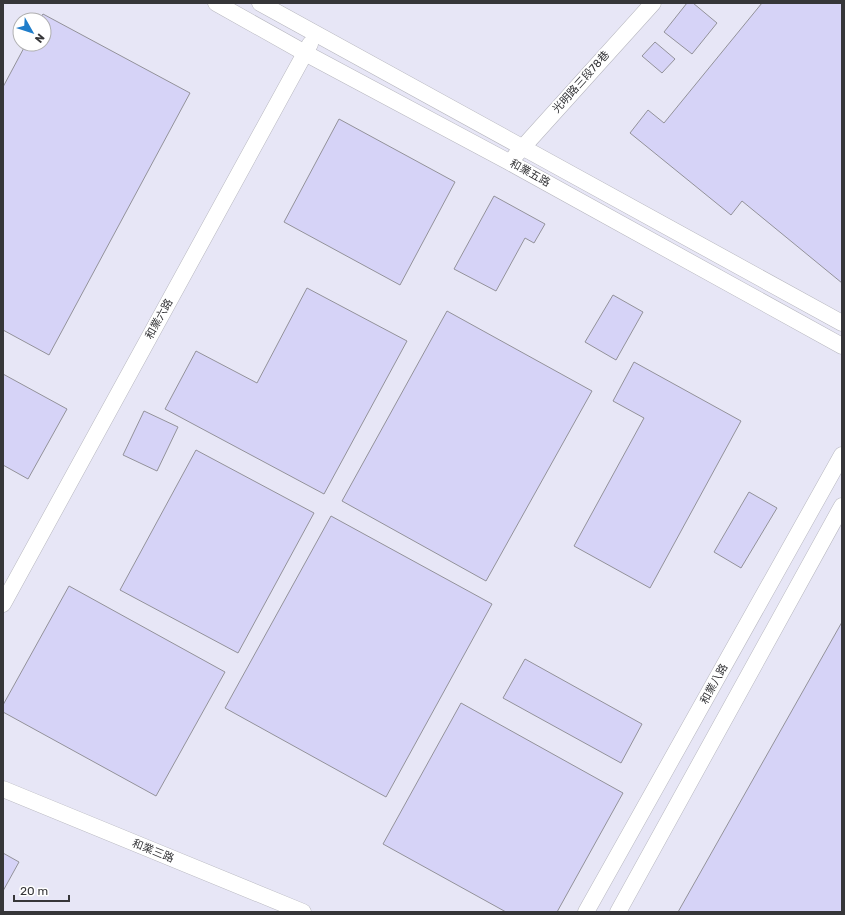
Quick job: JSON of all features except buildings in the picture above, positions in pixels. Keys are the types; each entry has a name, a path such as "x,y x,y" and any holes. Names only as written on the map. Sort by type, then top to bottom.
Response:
{"street":[{"name":"和業五路","path":"216,3 304,53 509,162 842,346"},
{"name":"和業五路","path":"260,3 842,323"},
{"name":"光明路三段78巷","path":"509,162 654,3"},
{"name":"和業六路","path":"3,604 315,34"},
{"name":"和業八路","path":"586,912 842,455"},
{"path":"618,912 842,506"},
{"name":"和業三路","path":"3,789 303,912"}],"shaded area":[{"path":"3,3 842,3 842,912 3,912"}]}
